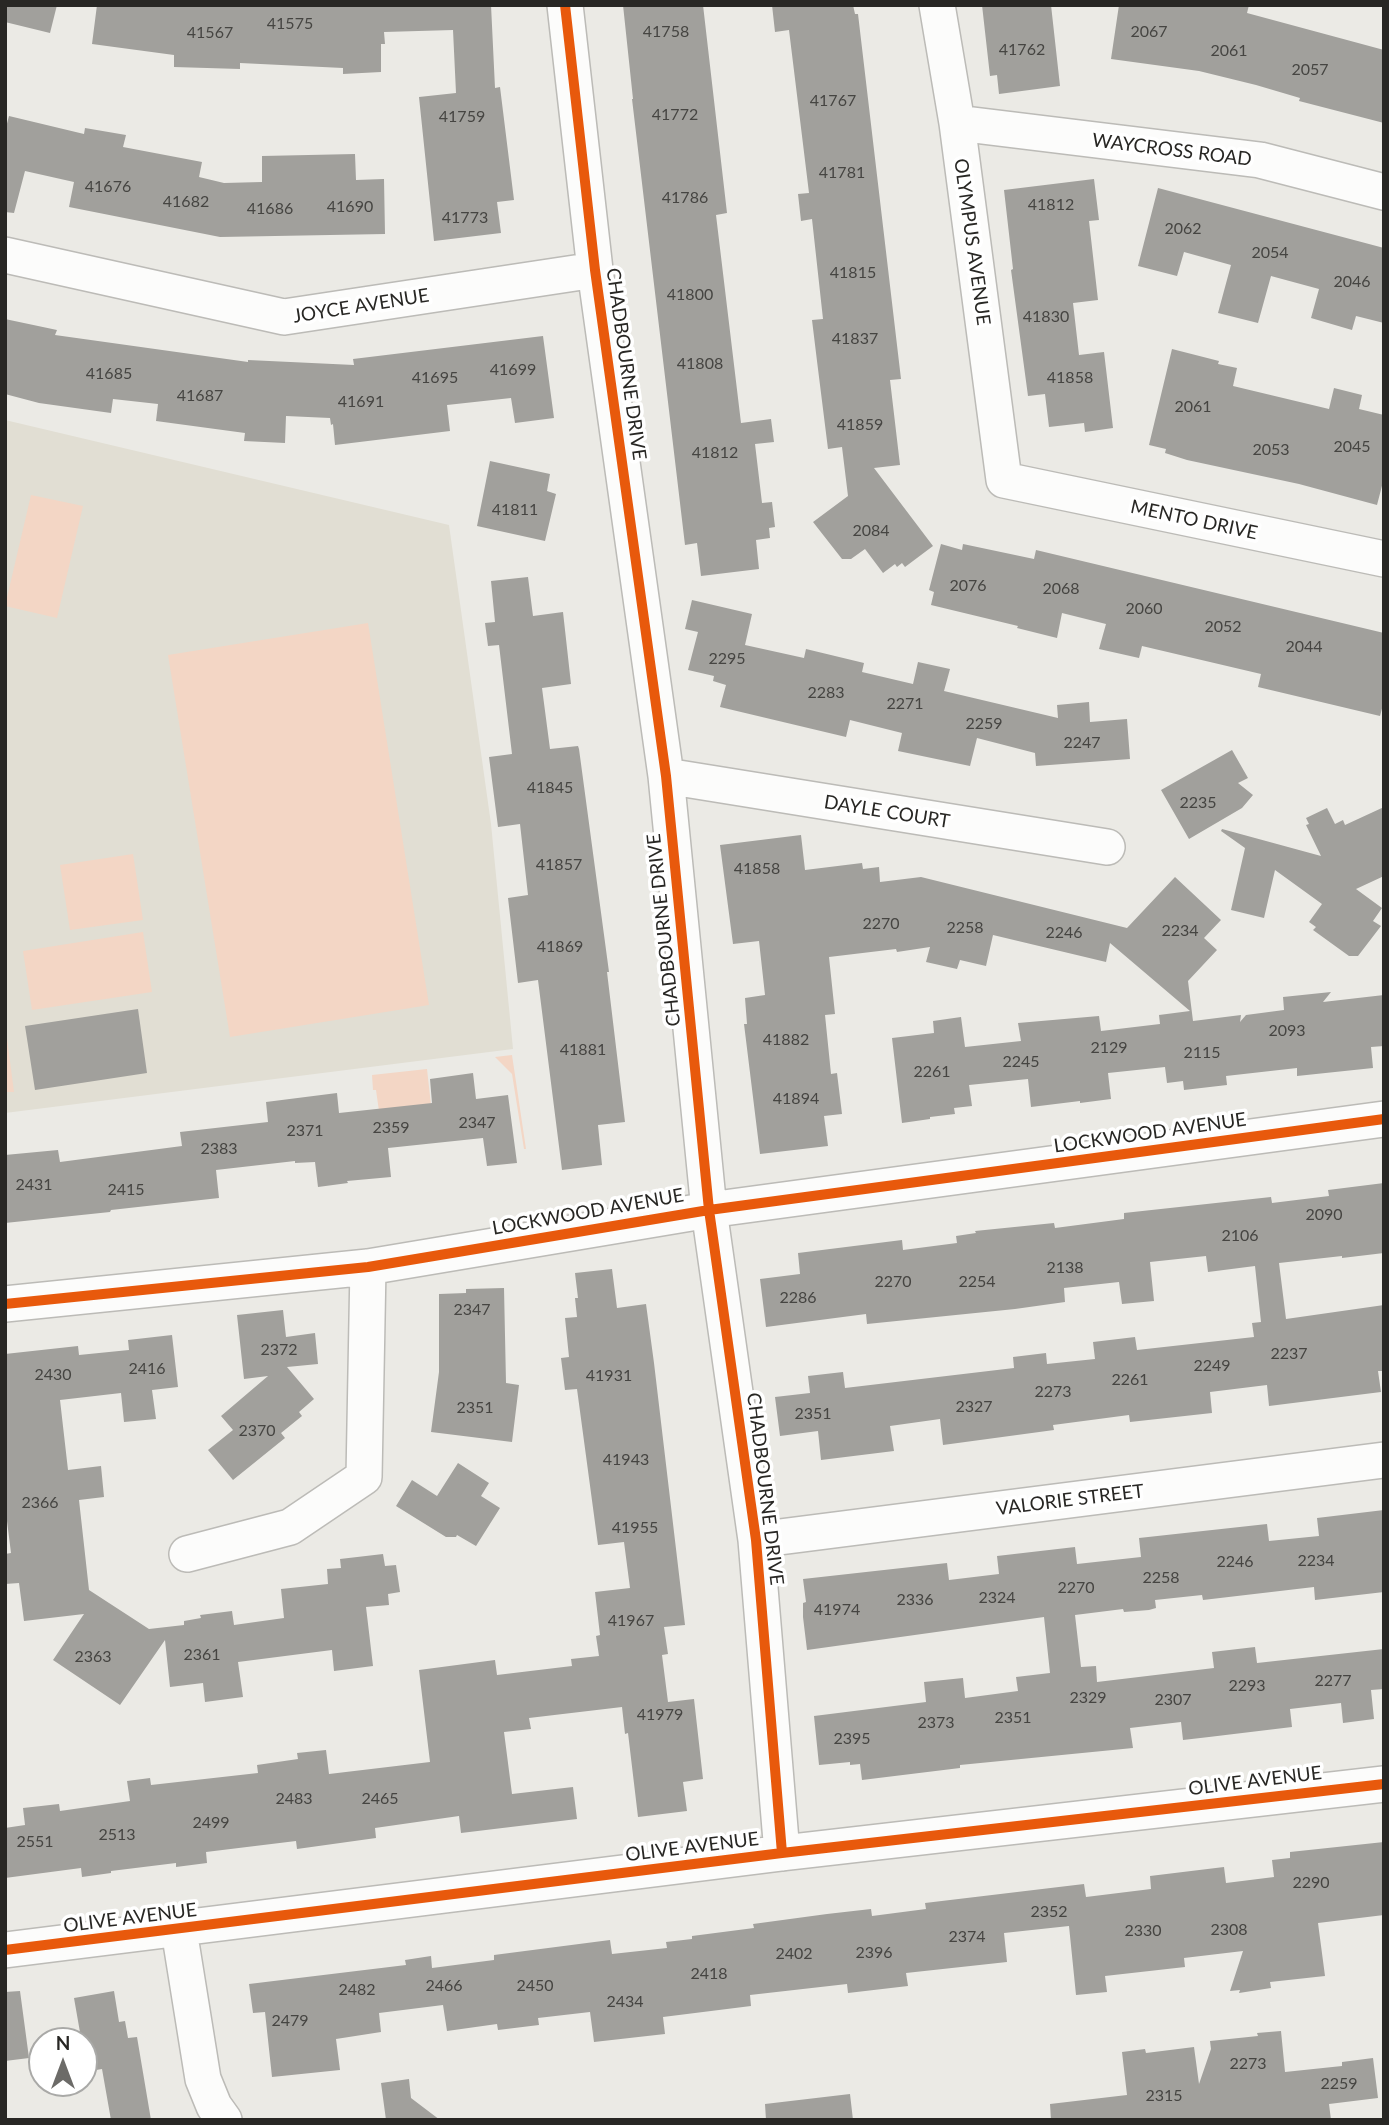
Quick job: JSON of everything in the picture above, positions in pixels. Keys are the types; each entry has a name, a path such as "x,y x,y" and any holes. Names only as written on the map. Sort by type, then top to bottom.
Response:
{"street":[{"name":"CHADBOURNE DRIVE","path":"565,5 595,271 666,776 709,1209 755,1540 782,1853"},
{"name":"OLYMPUS AVENUE","path":"937,5 957,123 1004,480"},
{"name":"WAYCROSS ROAD","path":"957,123 1260,160 1384,192"},
{"name":"JOYCE AVENUE","path":"5,255 284,317 595,271"},
{"name":"MENTO DRIVE","path":"1004,480 1384,559"},
{"name":"DAYLE COURT","path":"666,776 1107,847"},
{"name":"LOCKWOOD AVENUE","path":"5,1304 368,1267 709,1209 1384,1119"},
{"path":"187,1554 290,1527 364,1477 368,1267"},
{"name":"VALORIE STREET","path":"755,1540 1384,1460"},
{"name":"OLIVE AVENUE","path":"5,1950 782,1853 1384,1784"},
{"path":"179,1930 204,2079 214,2106 224,2120"}],"shaded area":[{"path":"5,420 449,525 491,824 513,1049 5,1113"},
{"path":"31,495 83,506 57,618 5,606"},
{"path":"368,623 429,1005 230,1037 168,655"},
{"path":"133,854 143,920 70,930 60,865"},
{"path":"143,932 152,992 32,1010 23,951"},
{"path":"7,1038 14,1092 5,1092"},
{"path":"512,1055 526,1149 512,1074 495,1057"},
{"path":"427,1069 431,1105 379,1111 372,1075"}],"building":[{"path":"5,5 57,5 50,33 5,22"},
{"path":"97,5 491,5 495,88 500,87 514,200 497,202 501,233 434,241 419,97 456,93 453,30 384,32 381,72 343,74 343,68 240,63 240,69 174,67 174,55 92,44"},
{"path":"623,5 703,5 727,213 716,215 741,423 771,419 774,442 755,444 762,503 772,502 775,527 769,528 770,538 756,540 759,569 701,576 697,543 685,545"},
{"path":"772,5 853,5 855,14 858,14 901,379 890,380 900,465 874,468 933,546 905,567 902,563 897,567 895,564 883,573 865,549 851,559 842,559 813,522 848,496 842,447 828,449 812,320 823,319 812,219 801,221 798,194 809,193 789,30 775,32"},
{"path":"982,5 1051,5 1060,86 999,94 997,75 990,76"},
{"path":"1119,5 1249,5 1247,13 1384,50 1384,123 1199,71 1111,59"},
{"path":"9,116 84,134 85,128 126,135 123,147 202,162 199,177 224,183 262,182 262,156 355,154 356,180 384,179 385,234 220,237 69,207 74,182 25,171 14,213 5,212 5,131"},
{"path":"1094,179 1099,220 1089,221 1098,300 1073,303 1079,355 1104,352 1113,428 1085,432 1084,423 1049,427 1045,394 1028,396 1011,270 1004,190"},
{"path":"1158,188 1384,248 1384,323 1356,316 1352,330 1311,318 1319,289 1271,276 1258,323 1218,313 1231,265 1184,252 1177,276 1138,266"},
{"path":"5,319 57,330 55,335 248,362 354,365 353,359 543,336 554,418 515,423 511,398 447,405 450,431 335,445 330,418 286,416 285,443 244,441 245,433 156,421 158,404 113,399 111,413 39,403 5,394"},
{"path":"1172,349 1237,368 1233,386 1329,409 1334,388 1362,395 1359,409 1384,415 1384,478 1377,505 1299,484 1187,460 1165,453 1166,449 1149,445"},
{"path":"490,461 550,474 547,491 556,494 545,541 477,526"},
{"path":"941,544 962,550 963,544 1034,559 1036,550 1384,633 1384,701 1380,716 1258,687 1261,674 1142,646 1139,658 1099,649 1106,624 1062,613 1057,638 931,605 934,592 929,590"},
{"path":"528,577 533,616 563,612 571,684 542,688 550,749 578,746 579,749 609,972 625,1122 598,1125 602,1165 562,1170 538,980 518,983 508,898 528,895 520,824 498,827 489,757 512,754 499,645 488,646 485,623 495,622 491,581"},
{"path":"692,600 752,614 745,645 804,658 806,649 864,663 862,672 913,684 918,662 950,669 944,691 1058,718 1057,705 1089,702 1090,722 1127,719 1130,759 1036,766 1035,753 977,738 970,766 898,751 902,733 850,720 846,737 720,707 726,685 713,681 714,676 688,670 698,632 685,629"},
{"path":"1232,750 1248,778 1238,783 1253,795 1242,808 1189,839 1161,790"},
{"path":"1384,807 1384,876 1356,889 1382,908 1373,921 1381,926 1358,956 1349,956 1313,930 1316,927 1309,922 1322,904 1275,870 1264,918 1231,910 1245,848 1221,831 1222,829 1321,856 1306,825 1309,824 1306,818 1327,808 1335,824 1343,820 1345,825"},
{"path":"801,835 805,870 862,863 863,869 879,867 880,882 921,877 1127,928 1175,877 1221,920 1204,938 1217,950 1188,981 1193,1021 1241,1015 1240,1022 1246,1015 1284,1010 1283,997 1331,992 1323,1002 1384,995 1384,1046 1371,1047 1373,1068 1297,1076 1297,1068 1226,1076 1227,1085 1184,1090 1183,1081 1167,1083 1165,1067 1108,1073 1111,1099 1080,1103 1031,1107 1028,1079 969,1085 972,1106 954,1108 955,1114 902,1123 892,1038 934,1033 933,1021 961,1017 965,1047 1021,1041 1018,1023 1099,1016 1101,1031 1160,1024 1159,1015 1190,1011 1110,943 1106,962 993,935 986,966 960,960 957,969 926,962 930,947 829,957 835,1014 825,1015 831,1074 837,1073 842,1114 824,1116 828,1146 760,1154 744,1024 747,1024 745,998 765,995 759,941 733,944 720,845"},
{"path":"138,1009 147,1073 35,1090 25,1026"},
{"path":"473,1073 476,1099 508,1095 517,1163 487,1166 483,1138 388,1148 391,1177 318,1187 315,1162 295,1161 216,1170 219,1198 5,1223 5,1155 58,1150 60,1162 182,1146 180,1132 268,1122 266,1102 337,1093 339,1113 432,1103 430,1079"},
{"path":"1384,1183 1384,1253 1279,1263 1286,1319 1384,1305 1384,1371 1378,1371 1381,1392 1269,1406 1267,1385 1210,1392 1212,1413 1130,1422 1129,1415 1053,1425 1054,1430 943,1445 940,1419 890,1426 894,1451 821,1460 818,1431 780,1436 775,1397 810,1393 808,1376 843,1372 845,1388 1014,1368 1013,1357 1046,1353 1047,1364 1095,1359 1093,1342 1135,1337 1137,1350 1254,1337 1252,1323 1261,1322 1255,1266 1208,1272 1206,1256 1150,1262 1154,1301 1122,1304 1119,1282 1064,1288 1065,1302 1015,1309 867,1324 866,1314 766,1327 760,1279 800,1274 798,1253 902,1240 903,1250 957,1243 956,1236 976,1233 975,1231 1054,1223 1055,1228 1124,1219 1124,1213 1271,1197 1272,1203 1329,1196 1328,1190"},
{"path":"612,1269 617,1308 646,1304 685,1625 664,1627 668,1654 662,1655 668,1702 694,1699 703,1779 683,1782 687,1811 638,1817 628,1733 625,1734 622,1707 529,1718 531,1729 504,1732 512,1794 573,1787 577,1819 461,1833 459,1816 375,1828 376,1838 297,1849 296,1841 206,1852 207,1863 176,1867 176,1863 82,1877 81,1868 5,1878 5,1828 25,1825 23,1808 59,1804 60,1811 130,1801 127,1781 150,1778 151,1785 258,1773 257,1765 298,1759 297,1753 326,1750 329,1774 430,1762 419,1670 495,1660 497,1675 572,1666 571,1659 599,1656 596,1636 600,1635 595,1592 630,1588 624,1542 598,1545 577,1389 565,1390 561,1358 569,1357 565,1318 577,1317 575,1273"},
{"path":"504,1288 506,1383 519,1385 512,1442 431,1432 439,1372 439,1294 466,1293 466,1289"},
{"path":"283,1310 286,1337 315,1333 318,1364 287,1367 314,1399 299,1412 302,1416 281,1433 285,1438 233,1480 208,1450 233,1430 221,1416 268,1376 244,1379 237,1315"},
{"path":"172,1335 178,1387 152,1390 156,1419 124,1422 121,1393 60,1400 68,1470 101,1466 104,1497 79,1500 89,1590 149,1629 184,1625 184,1621 201,1618 200,1615 232,1611 234,1625 284,1618 281,1589 328,1584 327,1569 341,1568 340,1559 383,1554 385,1566 396,1565 400,1592 388,1594 389,1605 366,1607 373,1666 334,1671 332,1650 238,1662 243,1697 205,1702 203,1683 170,1687 165,1640 120,1705 53,1660 84,1614 24,1621 19,1583 5,1584 5,1554 11,1553 5,1505 5,1354 78,1346 79,1355 129,1350 128,1340"},
{"path":"458,1463 489,1483 481,1496 500,1508 476,1546 457,1535 446,1537 396,1506 412,1480 437,1496"},
{"path":"1384,1510 1384,1592 1315,1600 1314,1587 1203,1600 1202,1595 1155,1600 1156,1608 1149,1610 1124,1612 1123,1609 1075,1615 1081,1667 1096,1666 1097,1682 1214,1668 1212,1652 1255,1647 1257,1663 1384,1649 1384,1689 1371,1690 1374,1719 1343,1723 1341,1703 1290,1709 1292,1727 1209,1737 1183,1740 1181,1722 1130,1728 1133,1748 960,1765 960,1768 862,1780 860,1764 850,1765 850,1762 819,1765 814,1716 926,1702 924,1682 963,1678 965,1698 1018,1691 1016,1677 1050,1673 1044,1617 807,1650 803,1617 803,1603 806,1602 803,1579 947,1563 949,1580 999,1574 997,1556 1075,1547 1077,1564 1141,1557 1139,1538 1267,1524 1269,1541 1319,1536 1317,1518"},
{"path":"1384,1842 1384,1915 1318,1923 1325,1976 1270,1982 1271,1988 1239,1993 1240,1990 1230,1991 1243,1951 1184,1958 1185,1967 1105,1976 1107,1992 1076,1995 1069,1926 1004,1933 1007,1962 906,1973 908,1986 848,1993 847,1984 750,1995 751,2006 663,2017 665,2034 594,2042 590,2012 538,2018 539,2025 498,2030 497,2024 447,2031 443,2005 379,2013 381,2032 336,2039 340,2070 272,2077 265,2012 253,2013 249,1984 406,1965 405,1960 431,1956 432,1968 494,1960 494,1955 610,1940 612,1954 667,1948 666,1942 754,1928 753,1924 871,1909 872,1916 926,1909 925,1903 1084,1884 1086,1897 1151,1889 1150,1876 1224,1867 1226,1883 1274,1877 1272,1860 1290,1858 1290,1852"},
{"path":"20,1991 28,2058 5,2061 5,1992"},
{"path":"114,1991 119,2022 125,2021 128,2038 137,2037 151,2120 111,2120 102,2069 98,2070 98,2027 79,2027 74,1998"},
{"path":"1281,2031 1285,2072 1342,2066 1342,2062 1373,2058 1378,2098 1329,2104 1331,2120 1051,2120 1050,2104 1127,2095 1122,2052 1145,2049 1146,2053 1194,2047 1199,2084 1211,2049 1210,2041"},
{"path":"409,2079 411,2098 440,2120 386,2120 381,2083"},
{"path":"850,2094 853,2120 766,2120 765,2104"}],"cycle path":[{"path":"565,5 595,270 666,776 709,1210 756,1540 782,1853"},
{"path":"5,1304 368,1267 709,1210 1384,1119"},
{"path":"5,1950 782,1853 1384,1784"}]}
